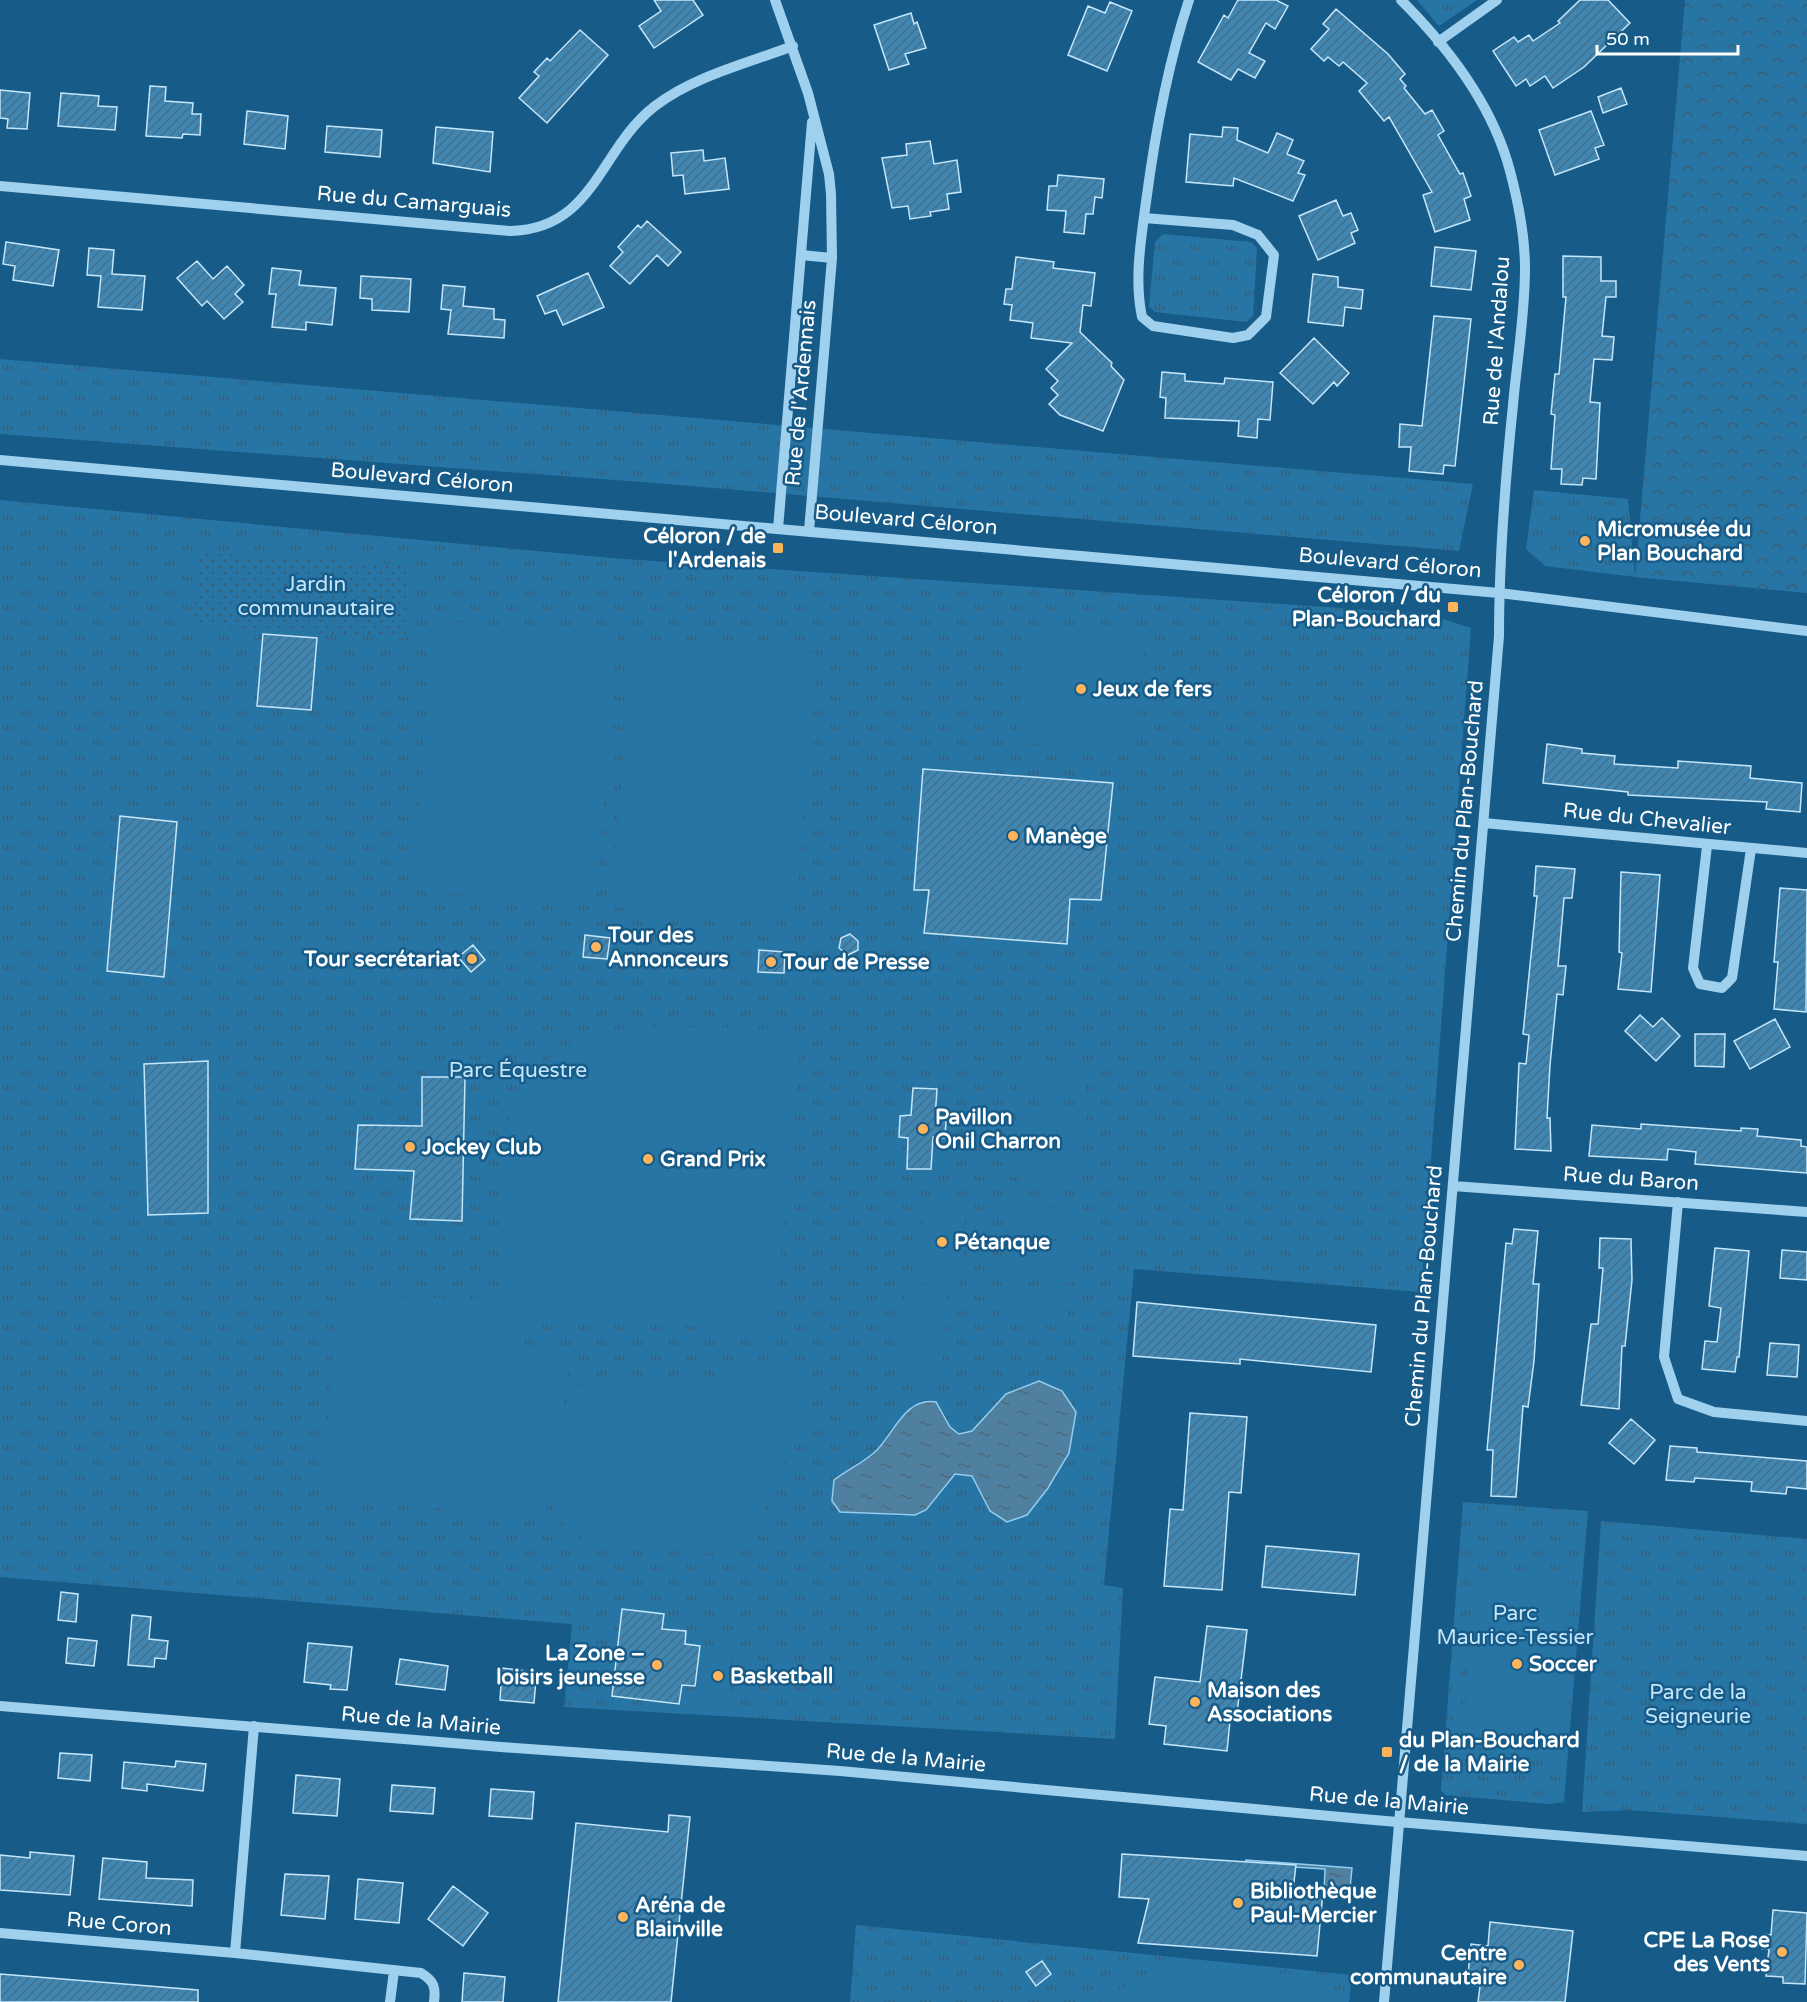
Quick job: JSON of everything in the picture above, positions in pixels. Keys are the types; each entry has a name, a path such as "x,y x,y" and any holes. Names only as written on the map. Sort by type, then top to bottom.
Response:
{"street":[{"name":"Rue de l'Ardennais","path":"775,0 793,46 829,174 832,258 809,531"},
{"path":"1144,218 1233,225 1258,235 1274,255 1266,317 1248,335 1233,338 1153,326 1142,317 1139,272 1144,218 1158,120 1179,27 1189,0"},
{"name":"Rue de l'Andalou","path":"1401,0 1438,42 1471,86 1493,124 1510,169 1520,222 1525,269 1499,551 1498,592"},
{"path":"1438,42 1497,0"},
{"name":"Rue du Camarguais","path":"0,186 510,231 534,229 558,220 579,203 633,128 663,100 725,71 793,46"},
{"name":"Rue de l'Ardennais","path":"778,529 813,115"},
{"path":"801,255 832,258"},
{"name":"Boulevard Céloron","path":"0,460 1498,592 1807,631"},
{"name":"Chemin du Plan-Bouchard","path":"1384,2002 1484,823 1499,636 1498,592"},
{"name":"Rue du Chevalier","path":"1484,823 1707,846 1807,853"},
{"path":"1707,846 1693,968 1700,984 1722,988 1732,978 1751,849"},
{"name":"Rue du Baron","path":"1453,1186 1807,1212"},
{"path":"1678,1202 1664,1357 1678,1399 1714,1412 1807,1421"},
{"name":"Rue de la Mairie","path":"0,1706 501,1748 840,1771 1807,1856"},
{"path":"235,1953 254,1726"},
{"name":"Rue Coron","path":"0,1933 235,1953 422,1973 432,1980 436,1989 435,2002"},
{"path":"390,2002 394,1971"}],"green space":[{"path":"1417,0 1477,0 1439,26"},
{"path":"1685,0 1807,0 1807,593 1635,577"},
{"path":"1163,234 1251,242 1257,248 1253,316 1246,322 1155,312 1149,306 1155,242"},
{"path":"0,359 1473,484 1459,551 655,483 0,434"},
{"path":"1534,490 1628,499 1635,577 1545,566 1526,549"},
{"name":"Parc Équestre","path":"0,500 610,558 1427,614 1471,628 1421,1292 1134,1269 1104,1585 1123,1588 1115,1739 564,1707 572,1624 0,1577","holes":["1006,1394 1076,1412 1069,1453 1048,1488 1027,1515 1007,1522 990,1511 972,1476 955,1474 926,1510 903,1516 840,1512 832,1501 849,1469 877,1450 907,1411 943,1412 950,1427 959,1434 972,1431"]},
{"name":"Jardin communautaire","path":"199,552 411,565 405,638 192,625"},
{"path":"434,621 618,637 595,905 412,890"},
{"name":"Jeux de fers","path":"1027,626 1145,636 1134,752 1016,742"},
{"path":"633,638 817,654 794,921 611,907"},
{"path":"658,1027 794,1029 801,1042 774,1328 760,1334 697,1326 542,1318 509,1313 522,1328 519,1345 558,1345 570,1362 550,1489 570,1387 728,1384 738,1360 789,1359 812,1403 750,1541 721,1554 585,1541 561,1521 549,1496 546,1515 338,1501 323,1482 337,1296 475,1299 483,1283 498,1299 501,1211 510,1108 522,1086 547,1061 578,1036 615,1029"},
{"path":"1020,1063 1089,1069 1085,1101 1018,1095"},
{"path":"1018,1105 1086,1110 1083,1142 1015,1136"},
{"path":"1013,1146 1082,1151 1079,1183 1011,1177"},
{"name":"Pétanque","path":"924,1198 966,1201 960,1286 917,1283"},
{"path":"1009,1203 1077,1209 1074,1240 1007,1235"},
{"path":"1006,1245 1074,1251 1071,1283 1004,1277"},
{"path":"1002,1286 1070,1292 1067,1324 1000,1318"},
{"name":"Pétanque","path":"905,1292 947,1296 939,1381 897,1378"},
{"name":"Parc Maurice-Tessier","path":"1463,1502 1588,1511 1564,1802 1549,1804 1445,1795 1441,1790"},
{"name":"Parc de la Seigneurie","path":"1601,1521 1807,1539 1807,1824 1630,1810 1582,1812"},
{"name":"Soccer","path":"1476,1575 1572,1583 1558,1754 1462,1746"},
{"name":"Basketball","path":"707,1644 732,1646 729,1708 703,1707"},
{"path":"856,1925 1352,1975 1349,2002 850,2002"},
{"path":"1163,1967 1330,1976 1331,2002 1100,2002 1142,1976"}],"water":[{"path":"1039,1381 1062,1391 1076,1412 1069,1453 1048,1488 1027,1515 1007,1522 990,1511 972,1476 955,1474 926,1510 915,1515 840,1512 832,1501 834,1480 877,1450 902,1417 917,1405 936,1402 950,1427 959,1434 972,1431 1006,1394"},
{"path":"1246,1860 1352,1868 1349,1899 1331,1897 1331,1894 1324,1893 1325,1869 1245,1864"}],"building":[{"path":"654,0 693,0 703,15 654,48 639,26 661,11"},
{"path":"1238,0 1276,0 1288,6 1275,29 1266,23 1249,53 1265,61 1255,78 1238,69 1231,80 1198,62 1224,15 1228,18"},
{"path":"1580,0 1608,0 1630,23 1584,67 1553,88 1545,76 1530,86 1526,79 1516,86 1493,51 1514,37 1518,42 1529,35 1533,41 1560,23 1558,21"},
{"path":"1110,2 1132,11 1107,71 1068,55 1088,6 1105,13"},
{"path":"1336,9 1388,54 1405,74 1400,79 1406,86 1404,88 1425,114 1432,110 1444,131 1438,135 1460,174 1463,173 1471,196 1464,199 1470,220 1435,232 1423,195 1432,192 1389,117 1384,121 1359,91 1367,83 1343,62 1339,66 1328,57 1324,61 1311,49 1329,29 1323,24"},
{"path":"911,13 914,24 917,22 926,48 905,54 909,64 889,70 874,25"},
{"path":"580,30 608,55 547,123 519,98 539,76 534,72 547,58 550,61"},
{"path":"150,86 166,87 165,101 193,103 192,114 201,114 200,135 183,134 182,138 146,136"},
{"path":"1621,88 1627,104 1603,113 1598,97"},
{"path":"0,90 30,93 27,129 7,128 8,119 0,118"},
{"path":"61,93 99,96 98,106 117,107 115,130 58,126"},
{"path":"247,111 288,116 285,149 244,144"},
{"path":"1591,111 1604,145 1595,148 1599,159 1555,175 1539,130"},
{"path":"327,126 382,130 380,157 325,152"},
{"path":"436,127 493,132 490,172 433,163"},
{"path":"1223,127 1238,128 1237,140 1268,153 1277,133 1293,140 1287,154 1304,161 1298,173 1305,175 1293,201 1234,178 1233,186 1186,182 1190,134 1222,137"},
{"path":"930,141 934,164 957,160 961,192 947,194 949,209 930,212 931,216 910,219 908,206 892,208 882,158 907,155 906,144"},
{"path":"703,150 704,161 725,158 729,189 685,194 683,175 673,176 671,153"},
{"path":"1058,175 1104,179 1102,198 1095,197 1093,214 1086,214 1084,234 1064,232 1066,211 1047,210 1049,186 1057,186"},
{"path":"1336,200 1343,216 1351,213 1358,230 1351,233 1355,243 1318,260 1299,216"},
{"path":"647,221 681,252 668,266 657,255 630,284 610,266 623,252 618,247 638,225 641,228"},
{"path":"6,242 59,250 53,286 13,280 15,266 3,264"},
{"path":"1435,247 1476,251 1471,290 1431,286"},
{"path":"89,248 114,250 112,274 145,276 142,310 98,307 101,276 87,275"},
{"path":"1563,256 1601,257 1601,281 1616,281 1616,297 1606,297 1602,336 1614,337 1612,360 1594,359 1590,402 1600,403 1596,479 1583,478 1582,485 1561,484 1562,469 1551,469 1555,415 1551,414 1555,374 1559,374 1566,297 1563,297"},
{"path":"1016,257 1054,262 1053,268 1095,273 1091,306 1083,305 1080,332 1112,363 1111,366 1124,380 1103,431 1060,415 1049,404 1058,395 1051,388 1058,381 1046,369 1072,343 1031,338 1033,323 1010,320 1012,305 1004,304 1006,289 1012,289"},
{"path":"197,261 213,279 227,266 244,285 235,294 243,302 224,319 207,301 202,306 177,278"},
{"path":"272,268 301,271 299,285 336,288 332,325 306,322 306,330 272,327 276,294 269,294"},
{"path":"588,273 604,307 563,325 556,310 545,314 537,296"},
{"path":"1313,274 1338,277 1338,287 1363,290 1361,309 1345,307 1343,326 1308,322"},
{"path":"361,276 411,279 409,312 372,310 372,299 360,298"},
{"path":"443,285 465,287 463,306 494,309 494,319 505,320 504,338 448,334 451,310 441,309"},
{"path":"1434,316 1471,319 1455,466 1444,465 1443,474 1409,471 1411,447 1399,447 1400,424 1422,426"},
{"path":"1314,338 1349,373 1337,386 1334,382 1313,404 1280,373"},
{"path":"1162,372 1185,374 1185,381 1224,384 1225,378 1273,382 1270,420 1258,419 1257,438 1238,436 1239,421 1165,418 1166,398 1160,397"},
{"path":"263,634 317,638 311,710 257,706"},
{"path":"1547,744 1582,749 1582,753 1615,756 1614,764 1678,768 1678,761 1751,766 1750,778 1802,783 1800,812 1766,809 1767,802 1628,795 1628,792 1543,783"},
{"name":"Manège","path":"923,769 1113,783 1101,900 1070,899 1067,944 924,933 929,890 914,890"},
{"path":"120,816 177,822 164,977 107,971"},
{"path":"1536,866 1575,869 1572,898 1564,898 1558,966 1566,966 1563,995 1557,994 1550,1065 1547,1118 1550,1118 1551,1151 1515,1149 1519,1063 1526,1064 1529,1035 1523,1034 1537,896 1534,896"},
{"path":"1621,872 1660,875 1651,992 1618,989 1622,953 1619,952"},
{"path":"1780,888 1807,890 1806,1012 1774,1009 1778,962 1774,962"},
{"path":"850,934 858,941 858,950 848,955 839,948 841,938"},
{"name":"Tour des Annonceurs","path":"585,935 610,938 607,959 583,957"},
{"name":"Tour secrétariat","path":"473,945 485,960 471,972 458,957"},
{"name":"Tour de Presse","path":"759,950 785,952 784,973 758,972"},
{"path":"1640,1015 1653,1027 1662,1018 1680,1036 1656,1061 1625,1031"},
{"path":"1775,1019 1790,1047 1750,1069 1734,1041"},
{"path":"1695,1034 1725,1034 1724,1067 1695,1066"},
{"path":"208,1061 208,1213 148,1215 144,1064"},
{"name":"Jockey Club","path":"422,1077 465,1077 462,1221 410,1219 414,1171 355,1169 358,1125 422,1126"},
{"name":"Pavillon Onil Charron","path":"913,1088 937,1089 935,1119 946,1121 945,1138 933,1137 931,1169 907,1169 908,1138 899,1137 900,1116 911,1115"},
{"path":"1641,1124 1741,1131 1741,1128 1758,1129 1757,1136 1801,1140 1801,1146 1807,1147 1807,1173 1695,1164 1696,1152 1668,1149 1667,1160 1589,1156 1592,1125 1641,1129"},
{"path":"1514,1229 1538,1231 1533,1284 1539,1284 1534,1361 1528,1407 1523,1406 1516,1497 1491,1496 1493,1450 1487,1450 1506,1243 1512,1244"},
{"path":"1600,1238 1631,1239 1632,1280 1625,1346 1622,1346 1619,1409 1581,1405 1591,1324 1598,1324 1603,1268 1599,1268"},
{"path":"1715,1248 1749,1251 1739,1357 1737,1357 1735,1372 1702,1369 1705,1341 1717,1342 1721,1308 1709,1306"},
{"path":"1782,1250 1807,1252 1807,1280 1780,1278"},
{"path":"1137,1302 1376,1325 1371,1372 1240,1359 1240,1364 1133,1356"},
{"path":"1770,1343 1799,1345 1797,1377 1767,1375"},
{"path":"1190,1413 1247,1417 1241,1493 1229,1492 1222,1590 1164,1586 1170,1509 1183,1510"},
{"path":"1631,1419 1655,1440 1634,1464 1609,1443"},
{"path":"1670,1446 1697,1448 1697,1452 1807,1461 1807,1489 1787,1487 1786,1494 1751,1491 1752,1482 1695,1478 1694,1482 1666,1480"},
{"path":"1266,1546 1359,1554 1355,1595 1262,1587"},
{"path":"61,1592 78,1594 76,1622 58,1620"},
{"name":"La Zone – loisirs jeunesse","path":"622,1609 664,1614 662,1629 686,1631 685,1644 700,1646 695,1686 682,1685 679,1704 612,1696"},
{"path":"132,1615 151,1617 149,1639 168,1641 166,1659 155,1658 154,1667 128,1665"},
{"name":"Maison des Associations","path":"1207,1626 1247,1630 1236,1722 1230,1721 1227,1751 1164,1744 1166,1726 1149,1724 1155,1677 1200,1682"},
{"path":"68,1638 97,1641 94,1666 66,1663"},
{"path":"308,1643 352,1647 347,1690 330,1689 331,1685 304,1682"},
{"path":"400,1659 448,1666 445,1690 396,1684"},
{"path":"502,1668 526,1671 525,1679 536,1680 534,1703 500,1700"},
{"path":"60,1753 92,1755 90,1781 58,1778"},
{"path":"176,1761 206,1764 203,1791 147,1784 147,1791 122,1788 124,1762 175,1767"},
{"path":"296,1775 340,1779 337,1816 293,1813"},
{"path":"392,1785 435,1788 433,1814 390,1811"},
{"path":"491,1789 534,1792 532,1819 489,1816"},
{"name":"Aréna de Blainville","path":"669,1815 690,1817 671,2002 558,2002 576,1823 668,1832"},
{"path":"30,1852 74,1856 70,1895 0,1890 0,1855 30,1858"},
{"name":"Bibliothèque Paul-Mercier","path":"1122,1854 1296,1865 1293,1890 1323,1892 1317,1956 1138,1943 1149,1899 1119,1897"},
{"path":"103,1858 147,1862 146,1878 193,1880 192,1906 99,1899"},
{"path":"285,1874 329,1876 325,1919 281,1915"},
{"path":"358,1879 403,1883 399,1923 355,1919"},
{"path":"453,1886 488,1913 463,1946 428,1919"},
{"path":"1773,1910 1807,1913 1805,1984 1783,1983 1783,1977 1766,1976 1769,1949 1762,1949 1764,1934 1771,1935"},
{"name":"Centre communautaire","path":"1490,1922 1573,1931 1565,2002 1478,2002 1480,1986 1467,1985 1471,1944 1488,1946"},
{"path":"1042,1961 1051,1974 1036,1986 1026,1972"},
{"path":"464,1973 505,1977 503,2002 462,2002"},
{"path":"0,1974 198,1990 198,2002 0,2002"}],"place":[{"name":"Micromusée du Plan Bouchard","path":"1585,541"},
{"name":"Céloron / de l'Ardenais","path":"778,548"},
{"name":"Céloron / du Plan-Bouchard","path":"1453,607"},
{"name":"Jeux de fers","path":"1081,689"},
{"name":"Manège","path":"1013,836"},
{"name":"Tour des Annonceurs","path":"596,947"},
{"name":"Tour secrétariat","path":"472,959"},
{"name":"Tour de Presse","path":"771,962"},
{"name":"Pavillon Onil Charron","path":"923,1129"},
{"name":"Jockey Club","path":"410,1147"},
{"name":"Grand Prix","path":"648,1159"},
{"name":"Pétanque","path":"942,1242"},
{"name":"Soccer","path":"1517,1664"},
{"name":"La Zone – loisirs jeunesse","path":"657,1665"},
{"name":"Basketball","path":"718,1676"},
{"name":"Maison des Associations","path":"1195,1702"},
{"name":"du Plan-Bouchard / de la Mairie","path":"1387,1752"},
{"name":"Bibliothèque Paul-Mercier","path":"1238,1903"},
{"name":"Aréna de Blainville","path":"623,1917"},
{"name":"CPE La Rose des Vents","path":"1782,1952"},
{"name":"Centre communautaire","path":"1519,1965"}]}
